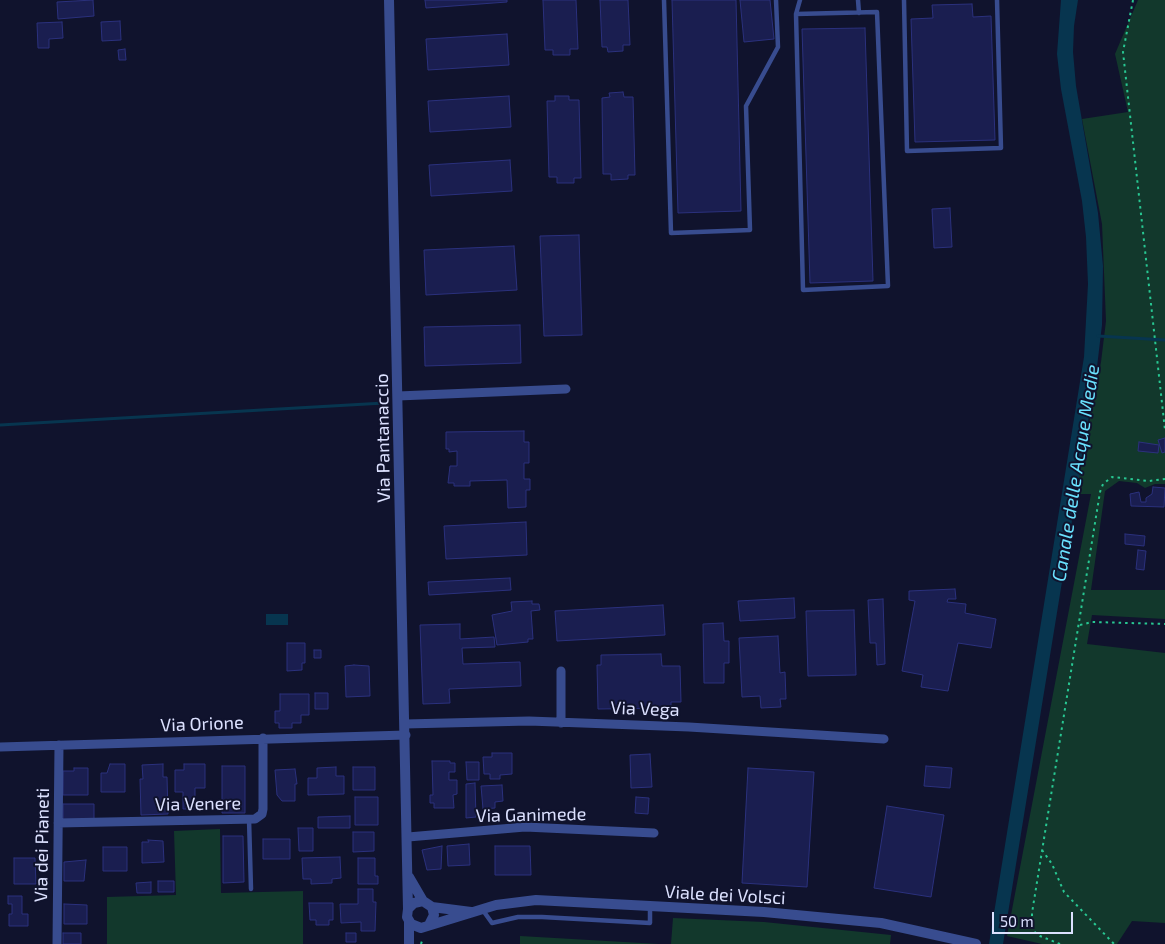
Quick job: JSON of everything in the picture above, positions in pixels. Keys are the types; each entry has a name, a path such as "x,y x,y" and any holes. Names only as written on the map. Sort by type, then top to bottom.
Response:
{"street":[{"name":"Via Pantanaccio","path":"389,0 406,724 408,909"},
{"path":"398,396 566,389"},
{"path":"561,671 561,723"},
{"name":"Via Vega","path":"406,724 529,720 561,723 689,727 884,739"},
{"name":"Via Orione","path":"0,747 406,735"},
{"name":"Via Venere","path":"58,823 258,818 263,812 263,738"},
{"name":"Via dei Pianeti","path":"57,944 59,746"},
{"name":"Via Ganimede","path":"408,837 525,828 654,833"},
{"name":"Via Pantanaccio","path":"409,876 428,904"},
{"name":"Viale dei Volsci","path":"425,927 460,918 471,912 506,902 536,900 764,912 881,923 976,944"},
{"path":"409,944 408,909 414,903 428,904 434,915 414,944"},
{"name":"Viale dei Volsci","path":"428,904 471,912"},
{"path":"409,921 414,926 425,927"}],"lane":[{"path":"664,0 671,233 750,230 746,106 778,47 776,0"},
{"path":"796,14 877,12 888,286 803,290 796,14 800,0"},
{"path":"858,0 859,13"},
{"path":"904,0 907,150 1001,148 997,0"},
{"path":"249,819 251,889"},
{"path":"482,909 492,923 518,917 542,917 650,924 650,907"}],"path":[{"path":"1133,0 1123,52 1165,430"},
{"path":"1060,944 1040,936 1032,930 1031,924 1100,492 1103,484 1112,477 1149,481 1165,479"},
{"path":"1080,625 1092,622 1165,624"},
{"path":"1042,850 1052,864 1064,892 1114,944"}],"green space":[{"path":"1138,0 1165,0 1165,484 1155,484 1145,488 1137,483 1119,481 1105,491 1091,590 1165,590 1165,619 1092,615 1087,644 1165,653 1165,923 1132,921 1117,944 1042,944 1007,936 1091,494 1075,494 1101,362 1106,321 1102,224 1082,119 1128,112 1115,54"},
{"path":"220,829 221,893 303,891 303,944 107,944 107,897 176,895 174,831"},
{"path":"673,918 764,922 891,935 890,944 671,944"},
{"path":"520,936 659,944 520,944"}],"water":[{"name":"Canale delle Acque Medie","path":"1061,0 1078,0 1073,52 1076,86 1098,213 1103,266 1102,325 1097,367 1003,944 989,944 1084,357 1088,284 1086,237 1082,201 1061,89 1057,54"},
{"path":"266,614 288,614 288,625 266,625"}],"building":[{"path":"93,0 94,16 58,19 57,2"},
{"path":"425,0 507,0 507,2 426,8"},
{"path":"543,0 576,0 578,49 570,49 570,55 553,55 553,50 545,50"},
{"path":"600,0 628,0 630,45 623,45 623,51 608,52 607,47 602,47"},
{"path":"672,0 736,0 741,211 678,213"},
{"path":"740,0 770,0 774,39 744,42"},
{"path":"972,4 973,17 991,16 995,140 915,142 911,19 933,18 932,5"},
{"path":"120,21 121,40 102,41 101,22"},
{"path":"62,22 63,38 49,39 49,48 38,48 37,23"},
{"path":"865,28 873,281 810,283 802,29"},
{"path":"507,34 509,65 428,70 426,39"},
{"path":"125,49 126,60 119,60 118,50"},
{"path":"623,92 624,97 633,97 635,175 628,175 628,179 611,180 611,174 603,174 602,98 610,97 609,93"},
{"path":"509,96 511,127 430,132 428,101"},
{"path":"555,96 569,96 569,100 579,100 581,178 574,178 574,183 557,183 557,177 549,177 547,101 555,101"},
{"path":"510,160 512,191 431,196 429,165"},
{"path":"950,208 952,247 934,248 932,209"},
{"path":"579,235 582,335 544,336 540,236"},
{"path":"514,246 517,290 426,295 424,250"},
{"path":"520,325 521,363 425,366 424,327"},
{"path":"524,431 524,442 529,442 529,463 524,463 524,479 530,479 530,490 526,490 526,507 508,508 507,480 470,481 470,486 454,486 454,483 448,483 450,466 457,466 457,451 449,452 449,449 446,449 446,432"},
{"path":"1165,438 1165,452 1162,453 1158,440"},
{"path":"1139,442 1159,445 1158,453 1138,451"},
{"path":"1153,487 1165,488 1164,507 1131,506 1130,494 1139,492 1141,502 1146,502 1146,498 1152,494"},
{"path":"526,522 527,555 446,559 444,526"},
{"path":"1125,534 1145,536 1144,546 1125,544"},
{"path":"1138,550 1146,551 1144,570 1136,569"},
{"path":"510,578 511,590 429,595 428,582"},
{"path":"955,589 956,599 948,599 947,602 966,604 965,613 996,619 991,648 958,643 948,691 921,687 923,675 902,671 915,601 909,600 909,591"},
{"path":"794,598 795,618 740,621 738,601"},
{"path":"883,599 885,664 877,665 876,643 870,643 868,600"},
{"path":"532,601 532,604 539,604 540,610 531,611 533,639 528,639 528,642 497,645 492,615 512,611 511,602"},
{"path":"663,605 665,635 557,641 555,611"},
{"path":"854,610 856,675 808,676 806,611"},
{"path":"723,623 724,641 729,641 729,663 724,663 724,683 704,683 703,624"},
{"path":"460,624 460,639 494,637 495,647 462,648 463,664 520,662 521,686 449,689 450,703 423,704 420,625"},
{"path":"778,636 780,673 785,672 786,699 780,699 781,707 761,708 760,696 742,697 739,638"},
{"path":"287,643 305,643 305,663 302,663 302,670 287,671"},
{"path":"314,650 321,650 321,658 314,658"},
{"path":"661,654 662,666 680,666 681,702 671,702 671,708 598,709 597,665 601,665 601,655"},
{"path":"345,666 369,666 370,696 346,697"},
{"path":"315,693 328,693 328,709 315,709"},
{"path":"280,694 309,694 309,715 301,715 301,723 292,723 292,728 279,728 279,723 275,723 275,711 280,711"},
{"path":"492,753 512,753 512,774 500,775 500,779 490,779 490,774 484,774 483,757 492,757"},
{"path":"650,754 652,787 631,788 630,755"},
{"path":"432,761 450,761 450,763 455,763 455,772 449,772 449,780 457,780 457,794 453,795 454,808 434,808 434,803 430,803 430,795 433,795"},
{"path":"466,762 479,762 479,780 467,780"},
{"path":"110,764 125,764 125,792 101,792 101,773 107,773"},
{"path":"163,764 163,777 167,777 168,814 141,815 140,779 143,779 142,765"},
{"path":"184,764 205,764 205,788 195,788 195,809 183,809 183,792 175,792 175,770 184,770"},
{"path":"222,766 245,766 245,813 222,813"},
{"path":"926,766 952,768 950,788 924,786"},
{"path":"336,767 336,776 344,776 344,794 308,795 308,778 317,778 317,768"},
{"path":"353,767 375,767 375,790 353,790"},
{"path":"74,768 88,768 88,795 63,795 63,771 74,771"},
{"path":"748,768 814,772 807,887 742,883"},
{"path":"295,769 297,784 295,784 295,801 282,801 277,795 275,770"},
{"path":"475,783 476,817 466,818 466,784"},
{"path":"502,785 503,801 495,802 495,808 483,809 481,786"},
{"path":"355,797 378,797 378,825 355,825"},
{"path":"636,797 649,798 648,814 635,813"},
{"path":"63,804 94,804 94,820 63,820"},
{"path":"887,806 944,815 931,897 874,888"},
{"path":"350,816 350,828 318,828 318,817"},
{"path":"298,828 313,828 313,851 299,851"},
{"path":"353,832 374,832 374,851 353,852"},
{"path":"223,836 243,836 244,882 223,883"},
{"path":"263,839 290,839 290,859 263,859"},
{"path":"148,840 163,841 164,862 142,863 142,842 149,842"},
{"path":"469,844 470,865 448,866 447,846"},
{"path":"442,846 441,869 427,870 422,850"},
{"path":"495,846 530,846 531,875 495,875"},
{"path":"103,847 127,847 127,871 103,871"},
{"path":"340,857 341,878 332,879 332,883 311,884 311,879 303,879 302,858"},
{"path":"14,858 35,858 36,884 14,884"},
{"path":"358,858 375,858 375,876 378,876 378,884 358,884"},
{"path":"86,860 84,881 64,881 64,862"},
{"path":"158,881 174,881 174,892 158,892"},
{"path":"151,882 151,893 137,893 136,883"},
{"path":"358,889 373,889 373,902 376,902 375,931 361,931 361,922 341,923 340,904 358,904"},
{"path":"8,896 22,896 22,914 28,914 28,926 9,926 9,914 12,914 12,904 8,904"},
{"path":"309,903 333,903 333,920 329,920 329,925 316,925 316,920 310,920"},
{"path":"64,904 87,905 87,924 64,924"},
{"path":"63,933 81,933 81,944 63,944"},
{"path":"346,933 356,933 356,942 346,942"}],"waterway":[{"path":"1098,336 1165,340"},
{"path":"0,425 384,403"}]}
